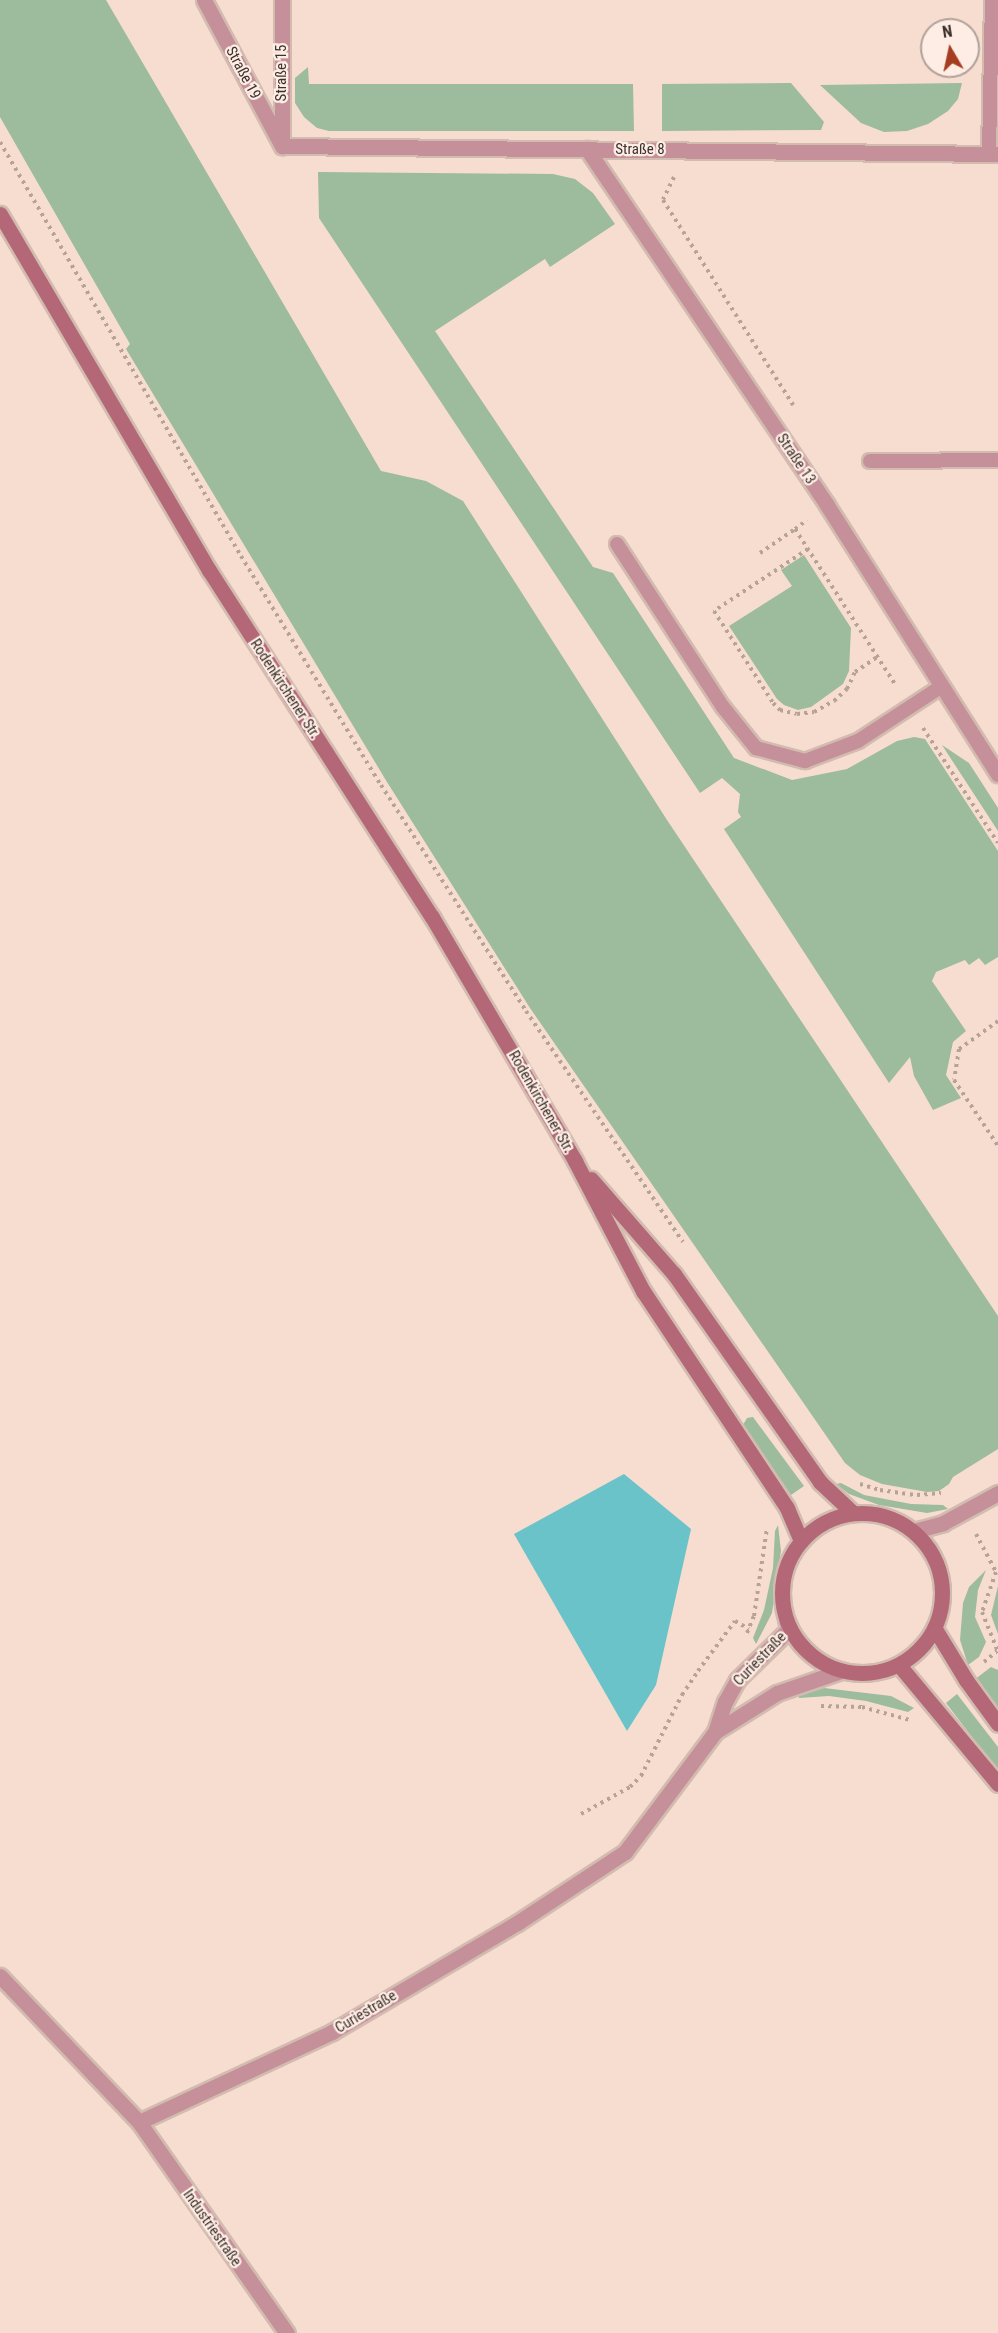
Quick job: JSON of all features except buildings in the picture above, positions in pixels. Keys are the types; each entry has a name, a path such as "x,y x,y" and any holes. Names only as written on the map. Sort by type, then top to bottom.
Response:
{"main road":[{"name":"Rodenkirchener Str.","path":"0,214 209,570 432,917 575,1161"},
{"path":"575,1161 674,1274 820,1482 853,1513"},
{"path":"575,1161 643,1291 787,1508 801,1541"},
{"path":"853,1513 882,1515 914,1531 935,1557 944,1594 935,1629 922,1648 899,1665 876,1672 841,1671 814,1658 794,1637 786,1620 783,1605 785,1570 801,1541 823,1522 853,1513"},
{"path":"935,1629 964,1677 998,1724"},
{"path":"899,1665 998,1784"}],"street":[{"name":"Straße 19","path":"204,0 282,146"},
{"name":"Straße 15","path":"282,0 282,146"},
{"name":"Straße 8","path":"282,146 994,154"},
{"name":"Straße 13","path":"587,149 827,505 998,774"},
{"path":"914,1531 943,1523 998,1493"},
{"name":"Curiestraße","path":"139,2122 332,2032 517,1923 625,1851 715,1732 725,1702 737,1680 789,1629 786,1620"},
{"name":"Curiestraße","path":"715,1732 777,1693 841,1671"},
{"path":"0,1977 139,2122"},
{"name":"Industriestraße","path":"139,2122 287,2333"}],"lane":[{"path":"992,0 994,154"},
{"path":"870,461 998,460"},
{"path":"618,544 723,707 756,748 805,761 858,741 942,686"}],"path":[{"path":"0,142 241,556 381,785 526,1011 687,1247"},
{"path":"685,150 663,200 794,407"},
{"path":"760,553 795,528 998,843"},
{"path":"808,549 714,611 773,703 780,710 797,714 814,712 834,701 847,689 855,672 877,657"},
{"path":"998,1022 959,1049 954,1080 998,1146"},
{"path":"820,1482 839,1469 850,1480 880,1490 917,1495 950,1492 997,1571 982,1612 998,1652 964,1677"},
{"path":"759,1660 745,1642 754,1616 768,1527 787,1508"},
{"path":"581,1814 630,1787 641,1776 682,1695 698,1671 735,1622 748,1629"},
{"path":"819,1706 862,1707 911,1720 932,1703"}],"green space":[{"path":"0,0 106,0 381,471 426,481 463,501 667,820 998,1316 998,1449 953,1477 949,1484 939,1491 927,1492 882,1484 860,1475 845,1463 530,1008 387,782 126,349 130,344 0,117"},
{"path":"308,67 309,84 633,84 634,131 329,131 317,128 304,117 295,103 295,78"},
{"path":"791,83 824,122 821,130 662,131 662,84"},
{"path":"962,83 958,99 948,111 928,124 907,131 884,132 861,123 820,85"},
{"path":"318,172 553,174 575,179 593,193 615,224 550,267 545,259 435,331 593,567 613,573 734,758 792,780 847,769 897,741 914,737 925,739 998,851 998,957 985,965 979,958 969,965 965,960 936,972 932,981 966,1031 953,1042 946,1075 961,1098 933,1110 914,1076 910,1057 889,1083 724,829 741,817 738,812 740,794 722,778 700,793 319,218"},
{"path":"804,555 851,628 849,671 843,684 811,707 798,710 784,705 777,699 729,626 792,586 781,570"},
{"path":"942,745 969,763 998,808 998,831"},
{"path":"753,1417 804,1486 791,1495 743,1425 747,1418"},
{"path":"841,1483 864,1495 911,1504 943,1505 948,1509 927,1513 879,1505 849,1494 836,1484"},
{"path":"778,1525 781,1551 772,1613 756,1644 753,1638 764,1610 773,1568 775,1531"},
{"path":"986,1570 978,1590 975,1617 986,1642 979,1657 968,1665 960,1640 963,1603 969,1587"},
{"path":"998,1586 998,1634 991,1615"},
{"path":"991,1667 998,1670 998,1711 974,1680"},
{"path":"824,1688 891,1696 914,1708 908,1712 866,1701 829,1696 799,1698 798,1693"},
{"path":"957,1694 998,1747 998,1771 946,1703"}],"water":[{"path":"624,1474 691,1529 656,1685 627,1731 514,1534"}]}
